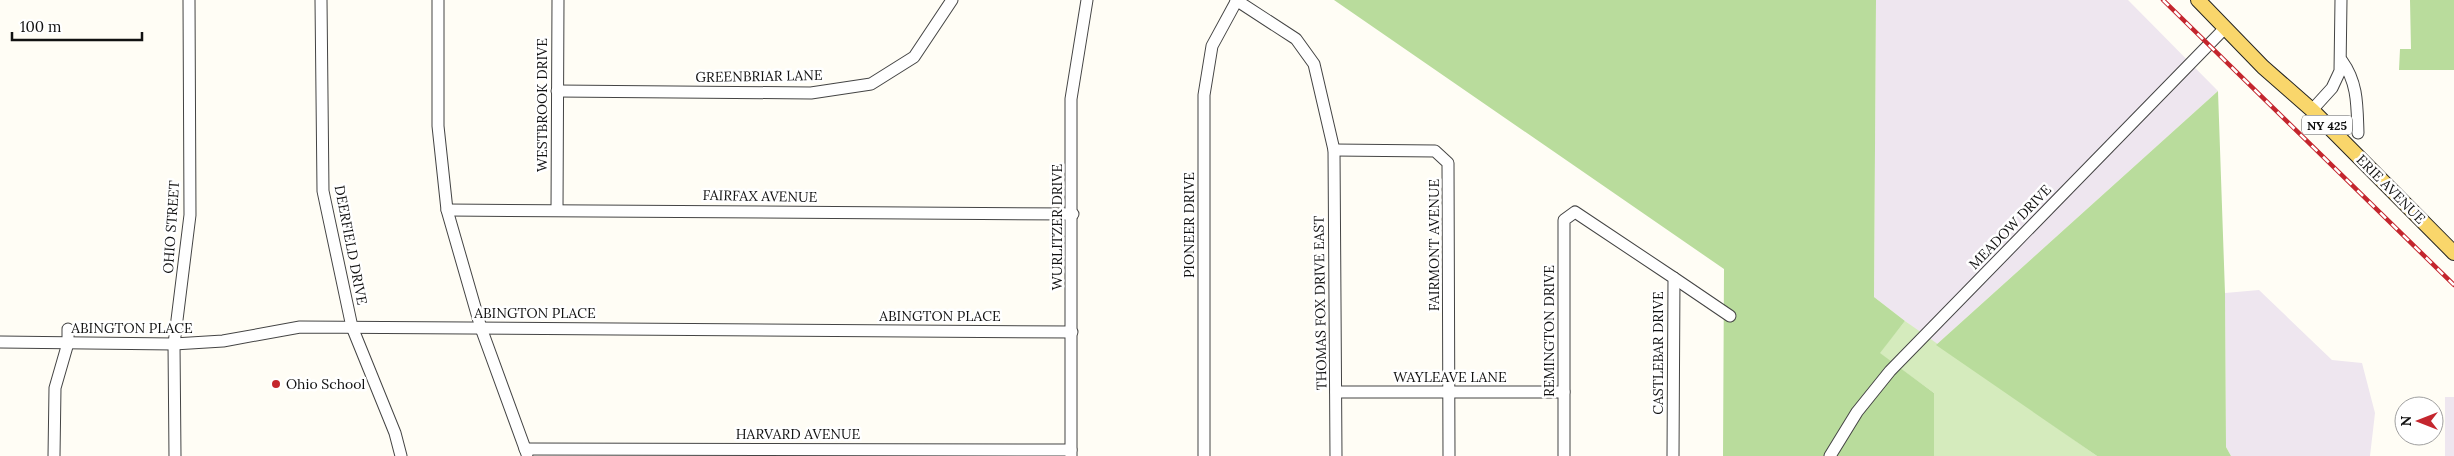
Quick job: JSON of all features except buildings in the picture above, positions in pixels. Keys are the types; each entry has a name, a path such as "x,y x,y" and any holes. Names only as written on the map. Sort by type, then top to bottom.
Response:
{"main road":[{"name":"ERIE AVENUE","path":"2198,0 2263,66 2312,110 2454,253"}],"street":[{"name":"OHIO STREET","path":"175,456 174,344 190,215 189,0"},
{"name":"DEERFIELD DRIVE","path":"321,0 323,191 352,327 395,434 401,456"},
{"path":"438,0 438,126 447,210 480,328 526,452"},
{"name":"WESTBROOK DRIVE","path":"557,210 558,0"},
{"name":"GREENBRIAR LANE","path":"557,91 811,93 871,84 914,57 952,0"},
{"name":"WURLITZER DRIVE","path":"1071,453 1073,214 1071,99 1087,0"},
{"path":"1236,0 1296,39 1314,64 1334,150"},
{"name":"PIONEER DRIVE","path":"1204,456 1204,95 1212,46 1236,0"},
{"path":"2312,110 2332,88 2342,61 2341,0"},
{"name":"MEADOW DRIVE","path":"1830,456 1857,412 1890,371 2225,28"},
{"path":"2342,61 2350,72 2355,84 2358,133"},
{"name":"THOMAS FOX DRIVE EAST","path":"1334,150 1336,456"},
{"name":"FAIRMONT AVENUE","path":"1334,150 1435,151 1448,163 1450,456"},
{"name":"FAIRFAX AVENUE","path":"447,210 1073,214"},
{"name":"CASTLEBAR DRIVE","path":"1575,212 1674,278 1673,456"},
{"name":"REMINGTON DRIVE","path":"1564,456 1564,220 1575,212"},
{"path":"1674,278 1730,316"},
{"name":"ABINGTON PLACE","path":"0,342 174,344 223,341 300,327 1072,332"},
{"path":"54,456 55,388 68,343 68,329"},
{"name":"WAYLEAVE LANE","path":"1336,392 1564,392"},
{"name":"HARVARD AVENUE","path":"526,452 1071,453"}],"shaded area":[{"path":"1876,0 2128,0 2218,91 1936,345 1874,297"},
{"path":"2259,290 2332,360 2362,363 2375,413 2370,456 2231,456 2226,447 2225,293"},
{"path":"2445,397 2454,397 2454,456 2445,456"}],"green space":[{"path":"1334,0 1876,0 1874,297 1905,321 1880,353 1934,393 1934,456 1723,456 1724,269"},
{"path":"2410,0 2454,0 2454,70 2399,70 2400,49 2411,49"},
{"path":"2218,91 2225,293 2226,447 2231,456 2097,456 1936,345"},
{"path":"1905,321 2097,456 1934,456 1934,393 1879,353"}],"railway":[{"path":"2163,0 2454,285"}],"place":[{"name":"Ohio School","path":"276,384"}]}
